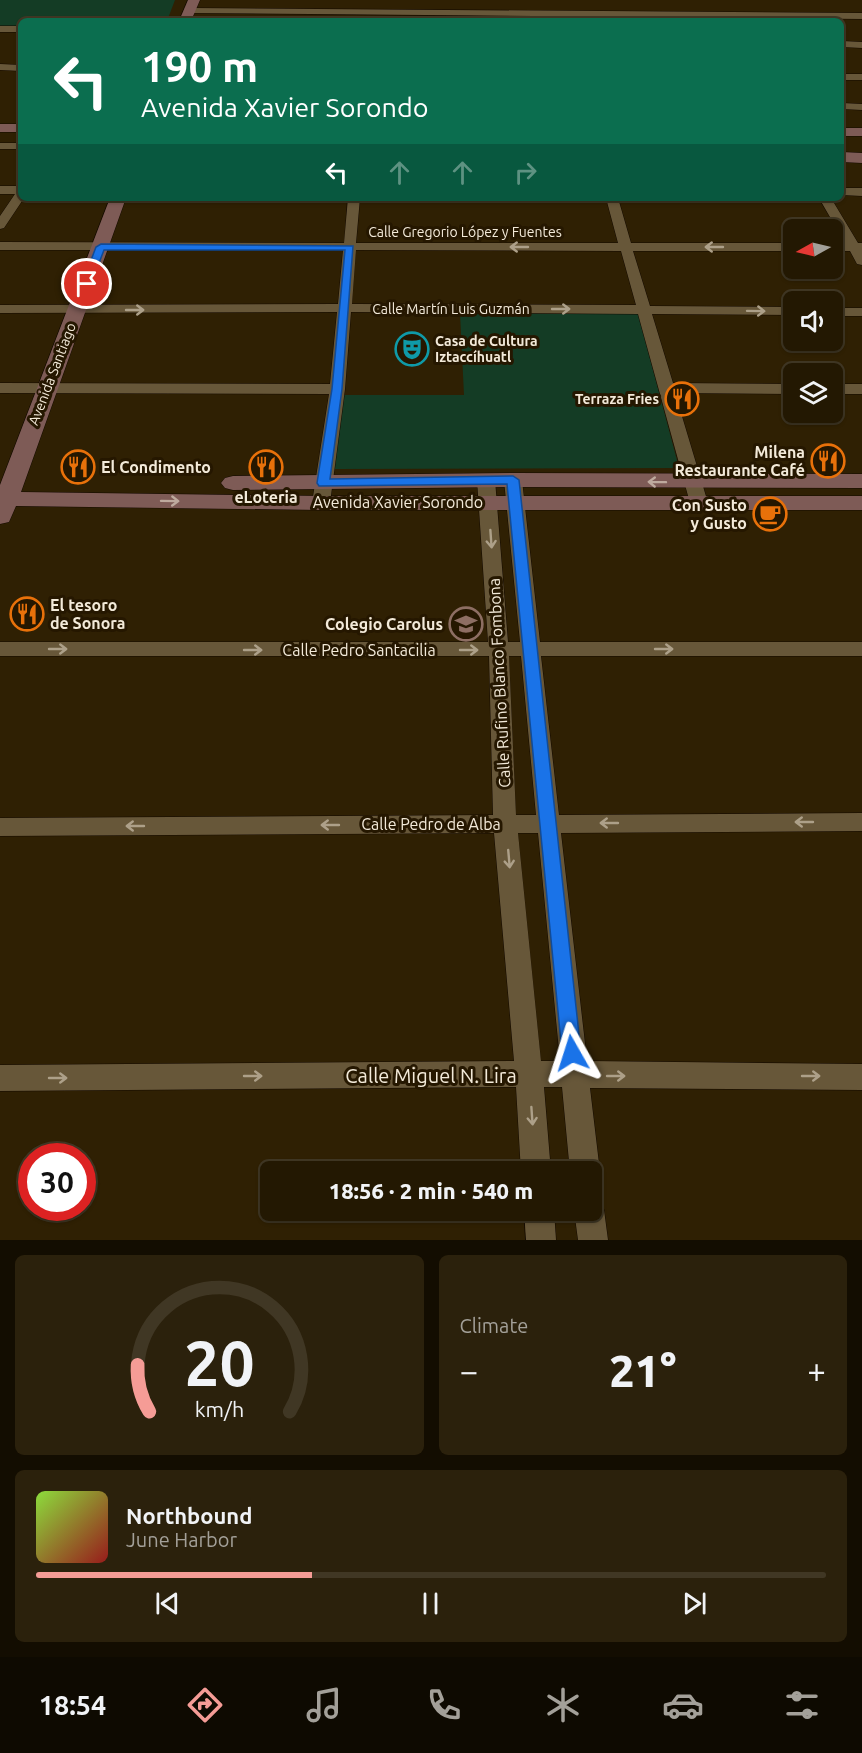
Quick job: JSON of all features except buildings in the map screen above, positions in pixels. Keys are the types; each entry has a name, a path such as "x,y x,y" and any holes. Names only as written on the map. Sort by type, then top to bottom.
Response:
{"street":[{"path":"462,0 463,17"},
{"path":"190,11 463,17 717,14 862,16"},
{"path":"0,29 18,29"},
{"path":"844,44 862,45"},
{"path":"0,67 18,68"},
{"path":"844,77 862,77"},
{"path":"844,106 862,107"},
{"path":"0,128 18,128"},
{"path":"844,132 862,132"},
{"path":"0,146 18,146"},
{"path":"844,157 862,158"},
{"path":"0,190 18,192"},
{"path":"844,192 862,192"},
{"path":"0,225 18,197"},
{"name":"Avenida Santiago","path":"5,497 117,201"},
{"path":"322,493 337,389 354,201"},
{"path":"613,201 697,492"},
{"path":"827,201 858,247 862,261"},
{"name":"Calle Gregorio López y Fuentes","path":"0,246 783,247"},
{"name":"Calle Martín Luis Guzmán","path":"0,309 783,311"},
{"path":"843,312 862,312"},
{"path":"0,388 337,389"},
{"path":"667,388 783,389"},
{"path":"843,389 862,389"},
{"name":"Avenida Xavier Sorondo","path":"697,492 862,482"},
{"name":"Avenida Xavier Sorondo","path":"5,497 487,491 697,492 862,503"},
{"name":"Calle Rufino Blanco Fombona","path":"487,491 499,650 505,824 535,1161"},
{"name":"Calle Rufino Blanco Fombona","path":"514,491 584,1161"},
{"name":"Calle Pedro Santacilia","path":"0,649 862,649"},
{"name":"Calle Pedro de Alba","path":"0,827 862,822"},
{"name":"Calle Miguel N. Lira","path":"0,1078 529,1074 862,1077"},
{"path":"540,1221 541,1240"},
{"path":"590,1221 593,1240"}],"green space":[{"path":"0,0 175,0 168,18 18,18 18,26 0,26"},
{"path":"460,313 638,313 679,468 334,469 341,395 464,395"}],"place":[{"name":"Casa de Cultura Iztaccíhuatl","path":"412,349"},
{"name":"Terraza Fries","path":"682,399"},
{"name":"Milena Restaurante Café","path":"828,461"},
{"name":"El Condimento","path":"78,467"},
{"name":"eLoteria","path":"266,467"},
{"name":"Con Susto y Gusto","path":"770,514"},
{"name":"El tesoro de Sonora","path":"27,614"},
{"name":"Colegio Carolus","path":"466,624"}],"route":[{"path":"87,284 101,247 350,248 337,389 323,483 513,480 572,1053"}]}
